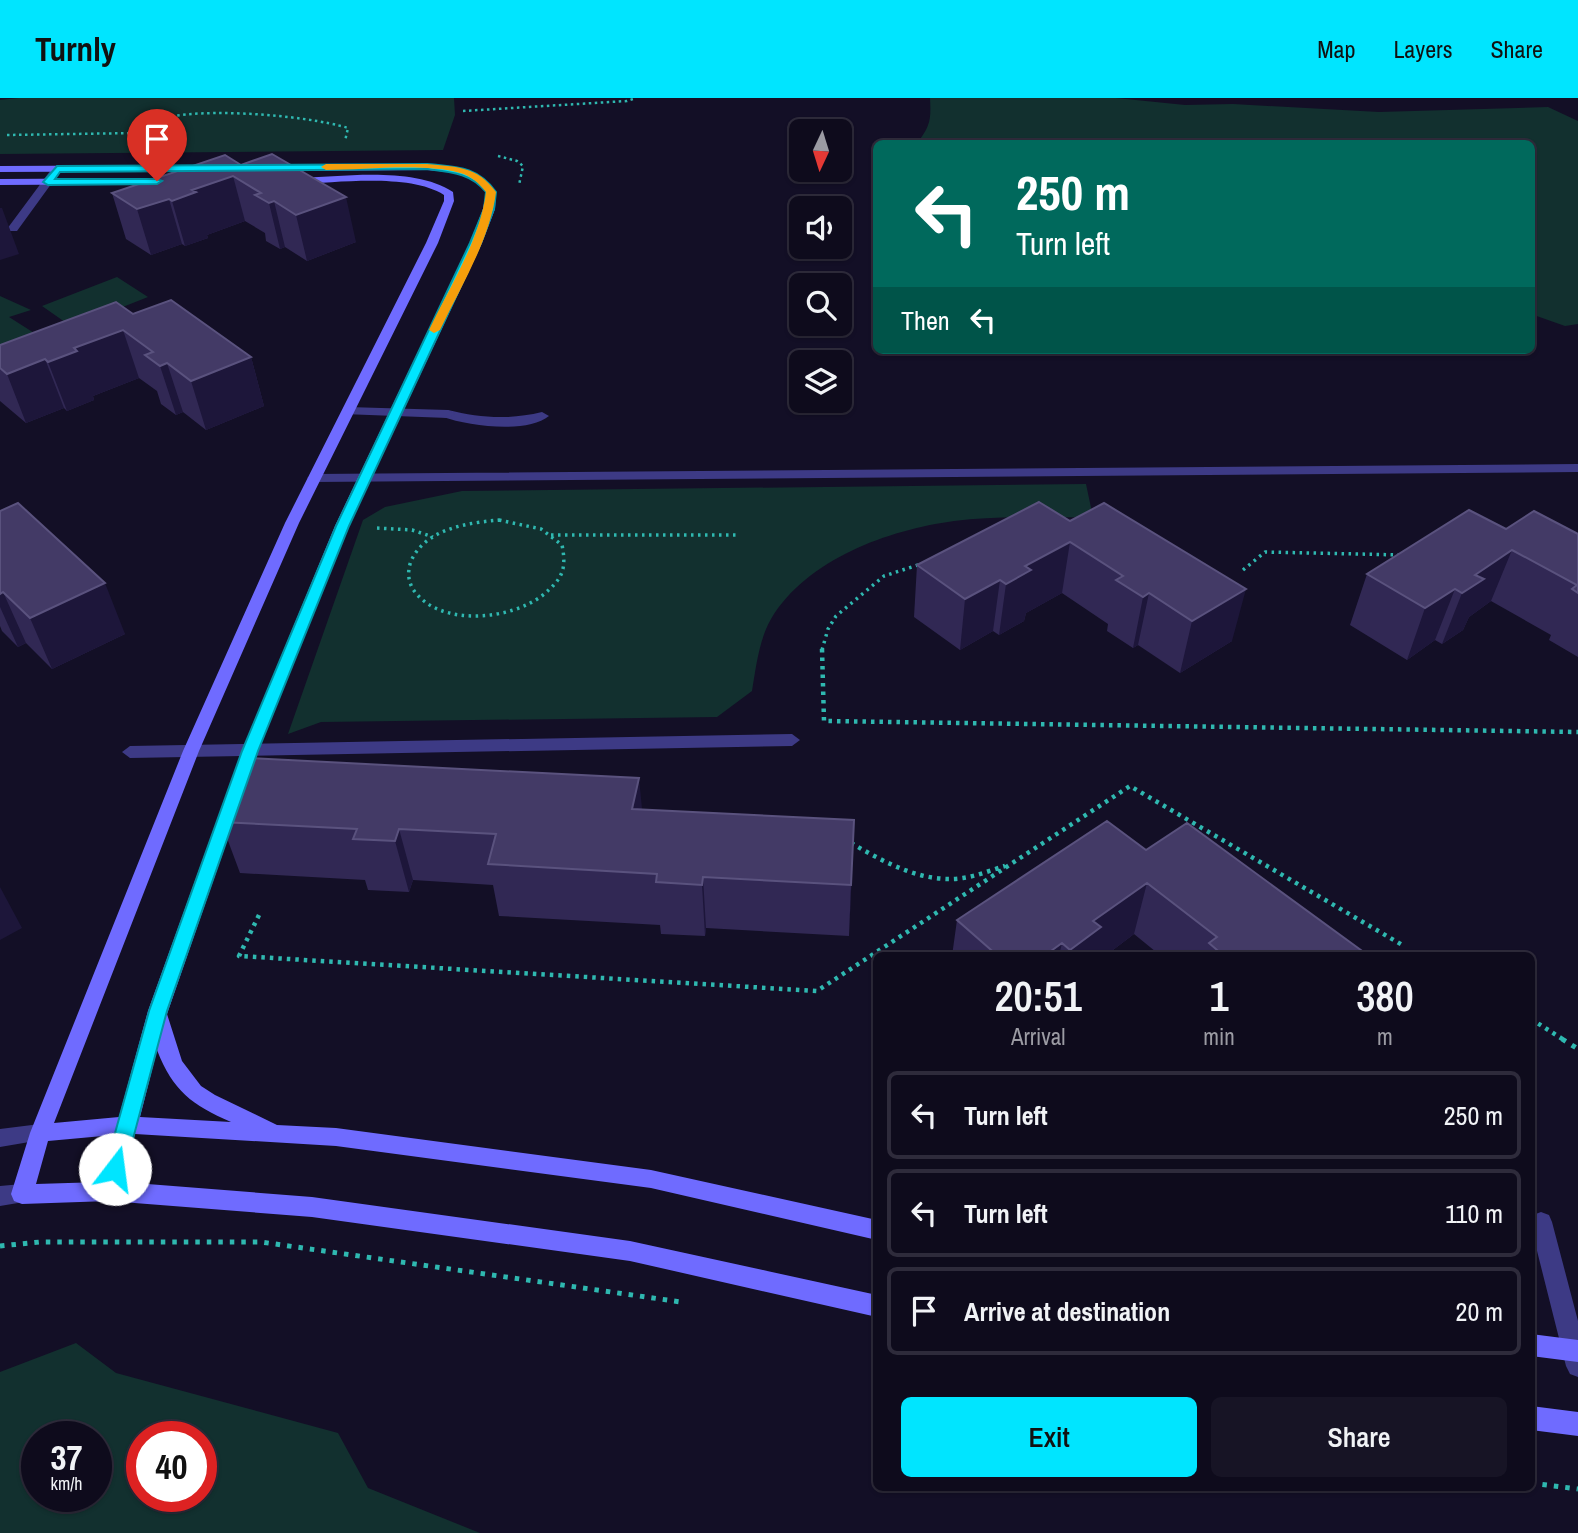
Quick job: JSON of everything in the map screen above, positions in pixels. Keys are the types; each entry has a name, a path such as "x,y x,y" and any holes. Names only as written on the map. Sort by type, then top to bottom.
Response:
{"street":[{"path":"109,1191 158,1011 250,751 365,477 476,243 489,209 491,192 481,179 462,170 427,167 266,174 418,180 444,188 449,194 432,243 314,478 191,751 40,1133 11,1195 109,1191 312,1207 630,1251 873,1305"},
{"path":"0,169 223,168"},
{"path":"13,229 57,169"},
{"path":"0,182 214,181"},
{"path":"348,411 448,414 466,410 518,410 531,411 542,416 529,421 462,420 448,414"},
{"path":"314,478 1578,468"},
{"path":"130,752 792,740"},
{"path":"158,1011 164,1043 175,1072 200,1098 281,1133"},
{"path":"0,1138 127,1125 336,1137 652,1179 873,1229"},
{"path":"1535,1346 1577,1356 1541,1222"},
{"path":"1535,1419 1578,1424"}],"path":[{"path":"463,111 627,101 636,98"},
{"path":"127,149 137,133 150,122 177,116 287,116 321,119 348,128 345,142"},
{"path":"7,135 137,133"},
{"path":"495,156 517,161 523,166 520,185"},
{"path":"499,520 522,522 550,535 566,553 566,568 559,583 545,597 524,607 473,617 447,613 425,603 411,590 407,573 412,557 434,537 447,530 472,523 499,520"},
{"path":"367,528 412,530 434,537"},
{"path":"550,535 739,535"},
{"path":"1243,570 1265,552 1405,555"},
{"path":"924,564 884,576 832,622 821,652 824,722 1578,732"},
{"path":"876,952 1130,786 1405,946"},
{"path":"843,838 875,858 923,875 961,878 1009,865"},
{"path":"259,915 239,956 817,991 873,954"},
{"path":"1535,1022 1578,1049"},
{"path":"0,1246 40,1242 261,1242 691,1304"},
{"path":"1535,1484 1578,1489"}],"green space":[{"path":"454,98 455,115 443,150 0,154 0,100"},
{"path":"930,98 1116,98 1185,105 1233,104 1379,112 1548,107 1578,121 1578,324 1565,326 1535,315 1535,140 919,140 929,122"},
{"path":"117,277 148,297 72,327 42,306"},
{"path":"0,296 31,310 9,317 42,338 0,353"},
{"path":"1086,484 1093,517 988,518 929,525 877,540 827,564 786,598 767,627 752,691 717,717 321,722 288,734 363,520 385,507 462,491"},
{"path":"76,1343 116,1373 338,1433 368,1488 480,1533 0,1533 0,1372"}],"building":[{"path":"272,154 346,197 296,215 274,201 269,203 255,195 261,193 233,176 192,190 196,192 172,201 169,199 137,209 112,193 225,155 241,165"},
{"path":"171,300 251,357 191,381 167,363 160,366 145,355 153,352 123,330 74,348 77,351 48,362 45,359 7,374 0,368 0,345 116,302 133,314"},
{"path":"1039,502 1070,521 1104,503 1246,589 1192,621 1149,593 1143,597 1116,580 1123,576 1070,542 1025,566 1031,570 1006,584 1000,580 965,599 917,565"},
{"path":"18,503 105,583 30,618 3,592 0,594 0,511"},
{"path":"1469,510 1506,529 1534,511 1578,534 1578,593 1572,589 1577,585 1512,550 1475,575 1484,579 1462,593 1455,589 1425,608 1367,574"},
{"path":"249,758 639,778 632,809 854,820 851,885 703,877 702,885 656,882 657,874 488,864 496,834 399,829 395,841 353,839 357,829 221,822"},
{"path":"1107,821 1146,850 1187,823 1364,952 1219,952 1209,943 1217,937 1147,883 1093,921 1101,927 1070,950 1062,943 1050,952 993,952 957,920"}],"slow traffic":[{"path":"326,167 427,167 462,170 481,179 491,192 489,209 476,243 434,330"}],"route":[{"path":"115,1169 158,1011 250,751 342,526 476,243 489,209 491,192 481,179 462,170 427,167 57,169 48,182 157,181"}]}
